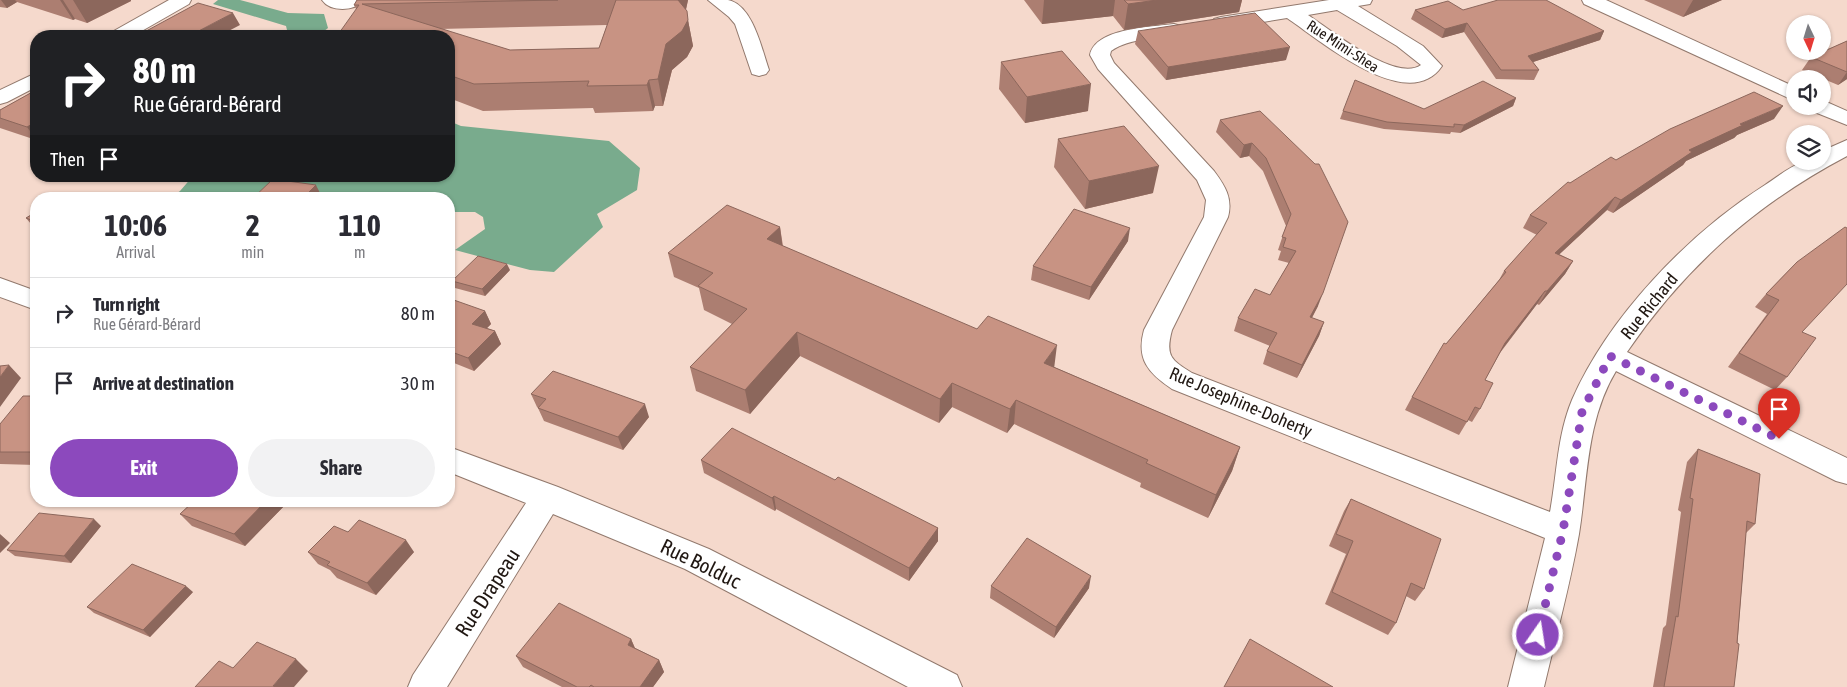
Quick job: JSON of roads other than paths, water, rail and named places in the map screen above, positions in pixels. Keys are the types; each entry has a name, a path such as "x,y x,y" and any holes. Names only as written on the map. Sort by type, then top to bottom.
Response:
{"street":[{"path":"130,30 182,0"},
{"path":"331,0 340,4 354,0"},
{"path":"718,0 736,13 744,24 759,70"},
{"name":"Rue Mimi-Shea","path":"1101,49 1106,44 1124,38 1363,0"},
{"path":"1591,0 1786,90"},
{"name":"Rue Mimi-Shea","path":"1291,12 1370,65 1389,74 1401,77 1414,76 1426,73 1432,66 1427,59 1415,50 1340,4"},
{"name":"Rue Josephine-Doherty","path":"1101,49 1100,55 1105,65 1206,176 1216,191 1220,204 1216,217 1158,330 1154,343 1156,358 1164,370 1182,381 1563,531"},
{"path":"0,98 30,82"},
{"path":"1831,111 1847,119"},
{"name":"Rue Richard","path":"1831,156 1847,147"},
{"name":"Rue Richard","path":"1526,687 1563,531 1582,412 1610,356 1654,294 1707,239 1742,210 1774,188 1806,170"},
{"path":"1610,356 1847,472"},
{"name":"Rue Bolduc","path":"455,461 547,496 697,559 944,687"},
{"name":"Rue Drapeau","path":"426,687 497,578 547,496"}]}
